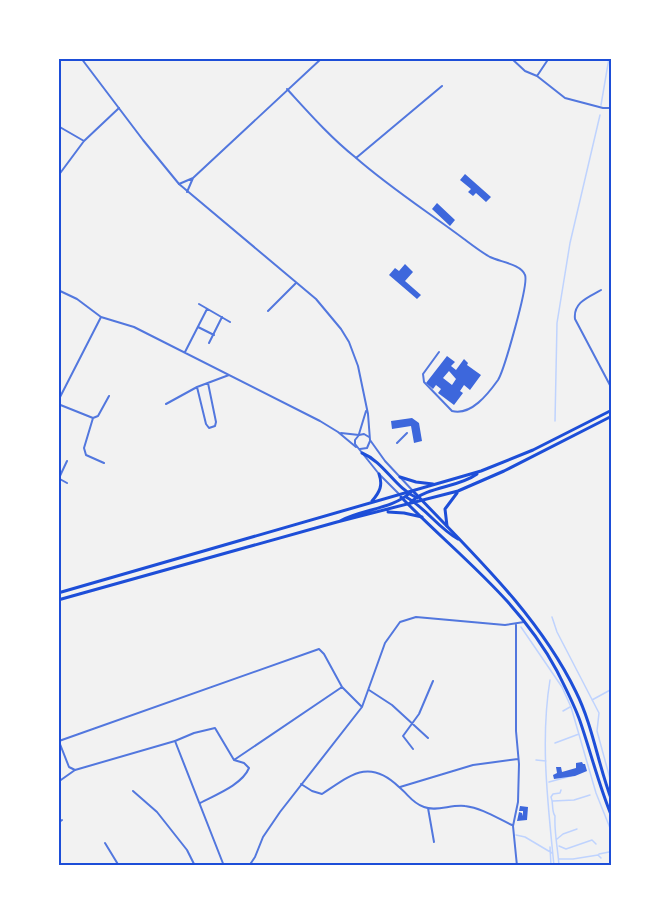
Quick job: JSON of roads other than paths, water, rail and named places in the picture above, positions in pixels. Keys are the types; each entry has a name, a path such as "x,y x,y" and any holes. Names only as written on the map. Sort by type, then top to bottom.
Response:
{"main road":[{"path":"337,522 434,484 481,471 533,450 612,410"},
{"path":"417,499 458,491 504,471 612,416"},
{"path":"361,451 375,461 407,495 417,499 447,533 458,539"},
{"path":"58,600 337,522 409,505 417,499 471,478 481,471"},
{"path":"371,502 380,490 379,474"},
{"path":"400,477 434,484"},
{"path":"447,526 446,505 458,491"},
{"path":"58,593 399,494 407,495 417,499 447,526 528,615 570,680 589,723 612,801"},
{"path":"407,495 409,505 474,565 504,597 556,669 576,710 612,817"},
{"path":"383,512 422,517"}],"street":[{"path":"81,58 142,140 179,184 316,299 349,342 358,366 367,408 369,439 367,448 361,451"},
{"path":"179,184 193,178 322,58"},
{"path":"511,58 525,71 537,76 565,98 603,108 612,108"},
{"path":"537,76 549,58"},
{"path":"356,158 442,86"},
{"path":"287,90 333,138 356,158 465,240 489,256 518,267 525,274 526,280 519,313 502,371 497,382 480,402 458,412 452,411 424,382 423,374 439,352"},
{"path":"58,176 84,141 119,108"},
{"path":"58,126 84,141"},
{"path":"188,192 193,178"},
{"path":"268,311 296,283"},
{"path":"58,290 76,299 101,317 134,327 338,432 361,451 399,494"},
{"path":"601,290 581,302 574,313 575,320 612,389"},
{"path":"199,304 230,322"},
{"path":"184,352 207,309"},
{"path":"101,317 58,403 93,418 98,416 109,396"},
{"path":"210,343 222,317"},
{"path":"198,327 214,335"},
{"path":"166,404 197,387 229,375"},
{"path":"197,387 206,424 209,428 215,426 208,383"},
{"path":"356,447 355,440 359,435 367,408"},
{"path":"93,418 85,451 86,454 104,463"},
{"path":"338,432 369,439 400,477 407,495"},
{"path":"397,443 407,433"},
{"path":"67,461 58,478 67,483"},
{"path":"249,866 263,837 362,706 385,643 396,626 406,619 416,617 516,625 524,622"},
{"path":"516,625 518,802 513,826 517,866"},
{"path":"75,770 69,766 59,740 319,649 342,687 362,706"},
{"path":"413,749 403,736 413,725 433,681"},
{"path":"234,760 342,687"},
{"path":"369,690 392,705 428,738"},
{"path":"58,782 75,770 215,728 234,760 249,768 248,772 230,787 200,803"},
{"path":"175,741 224,866"},
{"path":"400,787 473,765 518,759"},
{"path":"301,784 322,794 359,772 367,770 380,774 400,787 414,802 428,808 464,806 477,808 513,826"},
{"path":"133,791 157,812 187,850 195,866"},
{"path":"428,808 434,842"},
{"path":"58,824 62,820"},
{"path":"105,843 118,866"}],"waterway":[{"path":"601,105 609,58"},
{"path":"555,421 557,323 570,243 600,115"},
{"path":"552,617 557,632 599,713 597,731 612,786"},
{"path":"521,627 562,687 571,707 596,793 612,833"},
{"path":"550,680 545,749 554,866"},
{"path":"592,700 612,689"},
{"path":"563,711 570,707"},
{"path":"555,743 579,734"},
{"path":"536,760 546,761"},
{"path":"549,782 571,776"},
{"path":"559,866 551,797 553,794 560,793 561,790"},
{"path":"553,801 574,800 590,795"},
{"path":"557,839 577,829"},
{"path":"516,835 525,837 552,853"},
{"path":"559,846 566,849 592,840 596,844"},
{"path":"550,847 551,866"},
{"path":"599,854 609,852"},
{"path":"559,859 598,855 601,858"}]}
